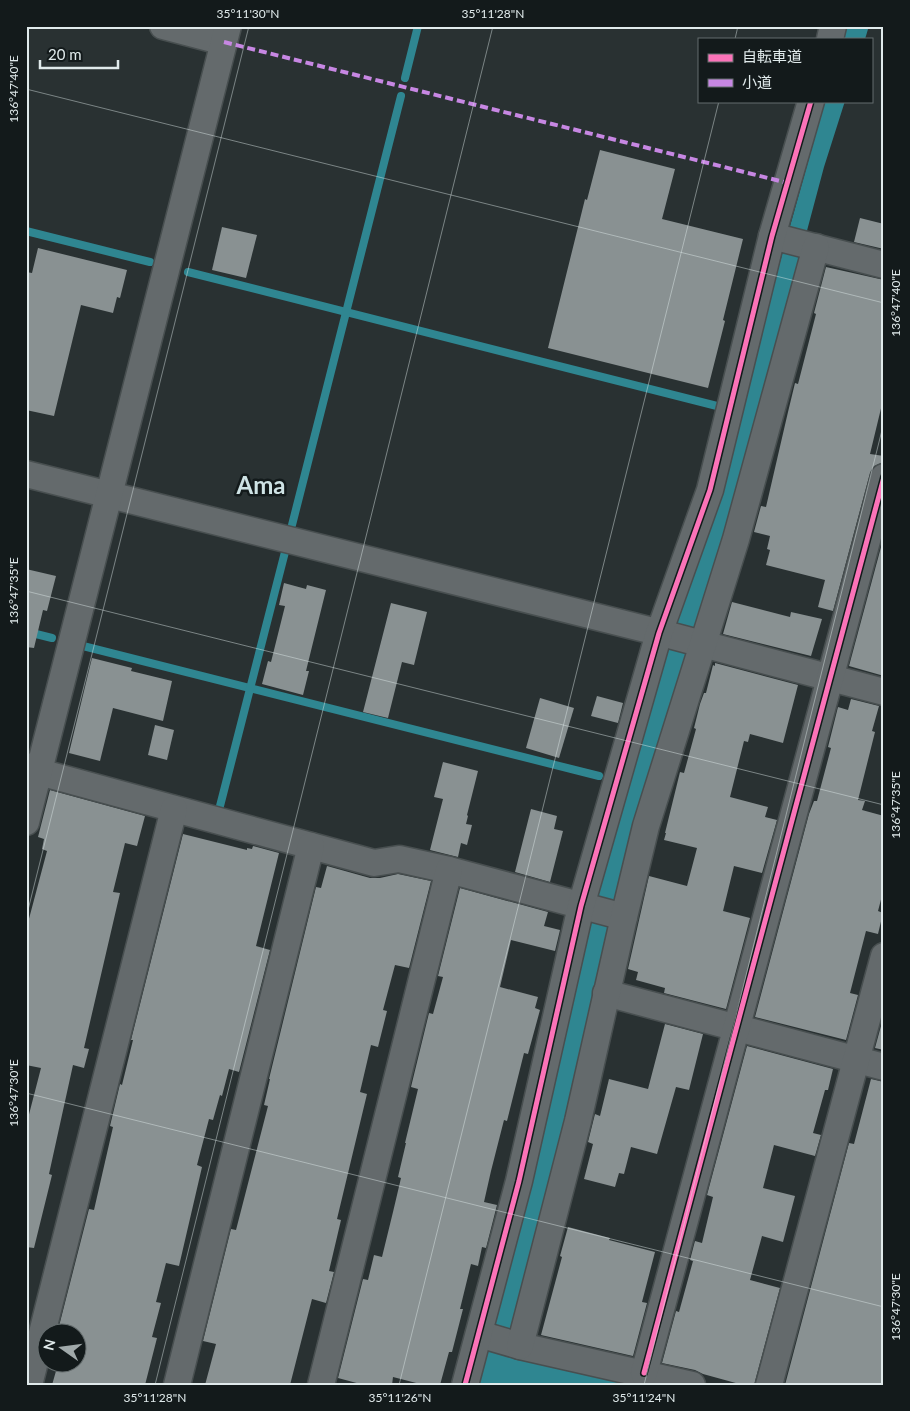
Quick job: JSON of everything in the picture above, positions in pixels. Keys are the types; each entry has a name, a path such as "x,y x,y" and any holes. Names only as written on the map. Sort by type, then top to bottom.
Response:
{"street":[{"path":"26,822 32,769 108,495 226,34 163,26"},
{"path":"465,1385 482,1335 585,907 662,634 710,490 774,237 812,102"},
{"path":"774,237 884,265"},
{"path":"517,1345 578,1121 606,993 620,916 698,643 736,539 813,247"},
{"path":"26,474 698,643 884,692"},
{"path":"644,1373 884,477"},
{"path":"32,769 374,863 398,859 449,870 620,916"},
{"path":"29,1385 174,809"},
{"path":"177,1385 311,846"},
{"path":"321,1385 449,870"},
{"path":"769,1385 884,956"},
{"path":"606,993 884,1067"},
{"path":"482,1335 517,1345 692,1385"}],"water":[{"path":"846,26 869,26 865,38 843,38"},
{"path":"825,102 845,102 824,167 508,1351 615,1375 620,1385 474,1385 590,919 675,612 716,491"}],"building":[{"path":"600,150 675,169 662,219 743,239 708,388 548,348 585,199 587,200"},
{"path":"860,218 884,224 884,249 854,242"},
{"path":"222,227 257,235 246,278 212,270"},
{"path":"38,248 127,270 120,298 117,297 113,313 81,305 54,416 26,410 26,272 32,273"},
{"path":"826,267 884,280 884,396 870,454 884,456 884,462 874,466 870,473 833,611 818,607 825,580 766,565 770,550 767,549 770,536 754,532 761,506 766,507 795,383 798,384"},
{"path":"884,536 884,676 849,666"},
{"path":"26,569 56,576 47,611 43,610 34,648 26,647"},
{"path":"284,583 306,589 307,585 326,590 306,671 309,671 303,695 262,684 268,661 271,662 285,606 279,605"},
{"path":"732,602 790,617 791,612 822,619 811,656 723,634"},
{"path":"391,603 427,612 414,665 402,662 388,718 363,712"},
{"path":"92,658 132,668 131,671 172,681 163,721 113,708 100,761 69,753"},
{"path":"715,663 798,685 783,743 750,734 748,742 744,741 730,797 768,807 765,817 777,820 762,873 734,866 723,911 750,918 726,1009 664,993 665,988 636,980 638,972 628,969 649,876 687,886 697,848 664,840 680,772 684,773 696,729 694,728 700,704 704,693 706,693"},
{"path":"597,696 623,703 618,723 591,716"},
{"path":"540,698 574,708 559,758 526,748"},
{"path":"851,699 879,706 872,731 875,732 858,800 865,801 862,810 884,816 884,888 878,911 883,913 878,934 866,931 850,993 858,995 846,1040 755,1017 809,814 814,801 817,801 831,748 828,747 838,707 848,710"},
{"path":"155,725 174,730 167,760 148,755"},
{"path":"443,762 478,771 466,824 472,825 467,845 461,843 458,857 430,850 443,799 434,797"},
{"path":"50,790 145,816 137,846 125,843 113,892 120,893 84,1048 89,1049 84,1068 73,1065 49,1174 52,1175 34,1248 26,1247 26,1126 41,1068 26,1065 26,930 47,851 42,849 44,839 38,837"},
{"path":"531,809 557,816 554,829 563,831 550,882 515,872"},
{"path":"183,834 247,850 247,848 252,849 253,846 279,853 256,946 270,950 239,1072 229,1069 213,1120 209,1119 197,1165 202,1167 179,1266 166,1263 156,1302 161,1303 152,1337 157,1338 145,1385 52,1385 55,1374 88,1374 88,1324 60,1324 89,1209 94,1210 113,1127 110,1126 133,1040 131,1040"},
{"path":"327,866 370,878 398,874 431,881 409,968 395,965 383,1010 387,1011 378,1047 371,1045 360,1092 367,1094 337,1219 341,1220 329,1271 334,1272 326,1303 312,1299 290,1385 205,1385 216,1344 203,1341 231,1229 236,1230 268,1106 264,1105 269,1079 316,887 321,888"},
{"path":"460,888 548,912 544,926 560,930 555,951 511,940 500,987 538,997 535,1008 540,1010 528,1054 524,1053 507,1121 504,1120 491,1171 484,1202 497,1205 486,1248 482,1247 478,1266 471,1264 460,1309 463,1309 452,1352 449,1352 440,1385 424,1385 393,1377 392,1385 364,1385 338,1378 363,1279 368,1280 374,1255 382,1257 401,1178 398,1177 418,1089 411,1087 429,1013 433,1014 443,977 438,976"},
{"path":"884,1015 884,1050 875,1048"},
{"path":"665,1024 703,1034 689,1090 676,1087 657,1154 631,1147 624,1174 619,1173 615,1187 584,1179 593,1144 588,1142 595,1114 600,1116 609,1079 648,1089"},
{"path":"747,1046 833,1069 813,1133 821,1135 815,1156 774,1145 763,1188 795,1196 783,1242 762,1236 750,1280 780,1288 754,1385 743,1385 695,1370 662,1363 676,1311 679,1312 693,1261 690,1260 695,1241 702,1243 713,1197 707,1195"},
{"path":"871,1079 884,1082 884,1385 785,1385 849,1143 854,1144"},
{"path":"568,1227 655,1252 642,1302 647,1303 633,1356 541,1335"}],"waterway":[{"path":"405,78 418,26"},
{"path":"292,525 401,96"},
{"path":"26,231 150,262"},
{"path":"188,272 717,406"},
{"path":"220,806 285,552"},
{"path":"28,632 52,638"},
{"path":"83,646 599,776"}],"marked path":[{"path":"224,42 788,183"}],"cycle path":[{"path":"465,1385 519,1181 581,906 659,633 710,490 772,236 811,102"},
{"path":"644,1373 884,477"}],"district":[{"name":"Ama","path":"261,484"}]}
